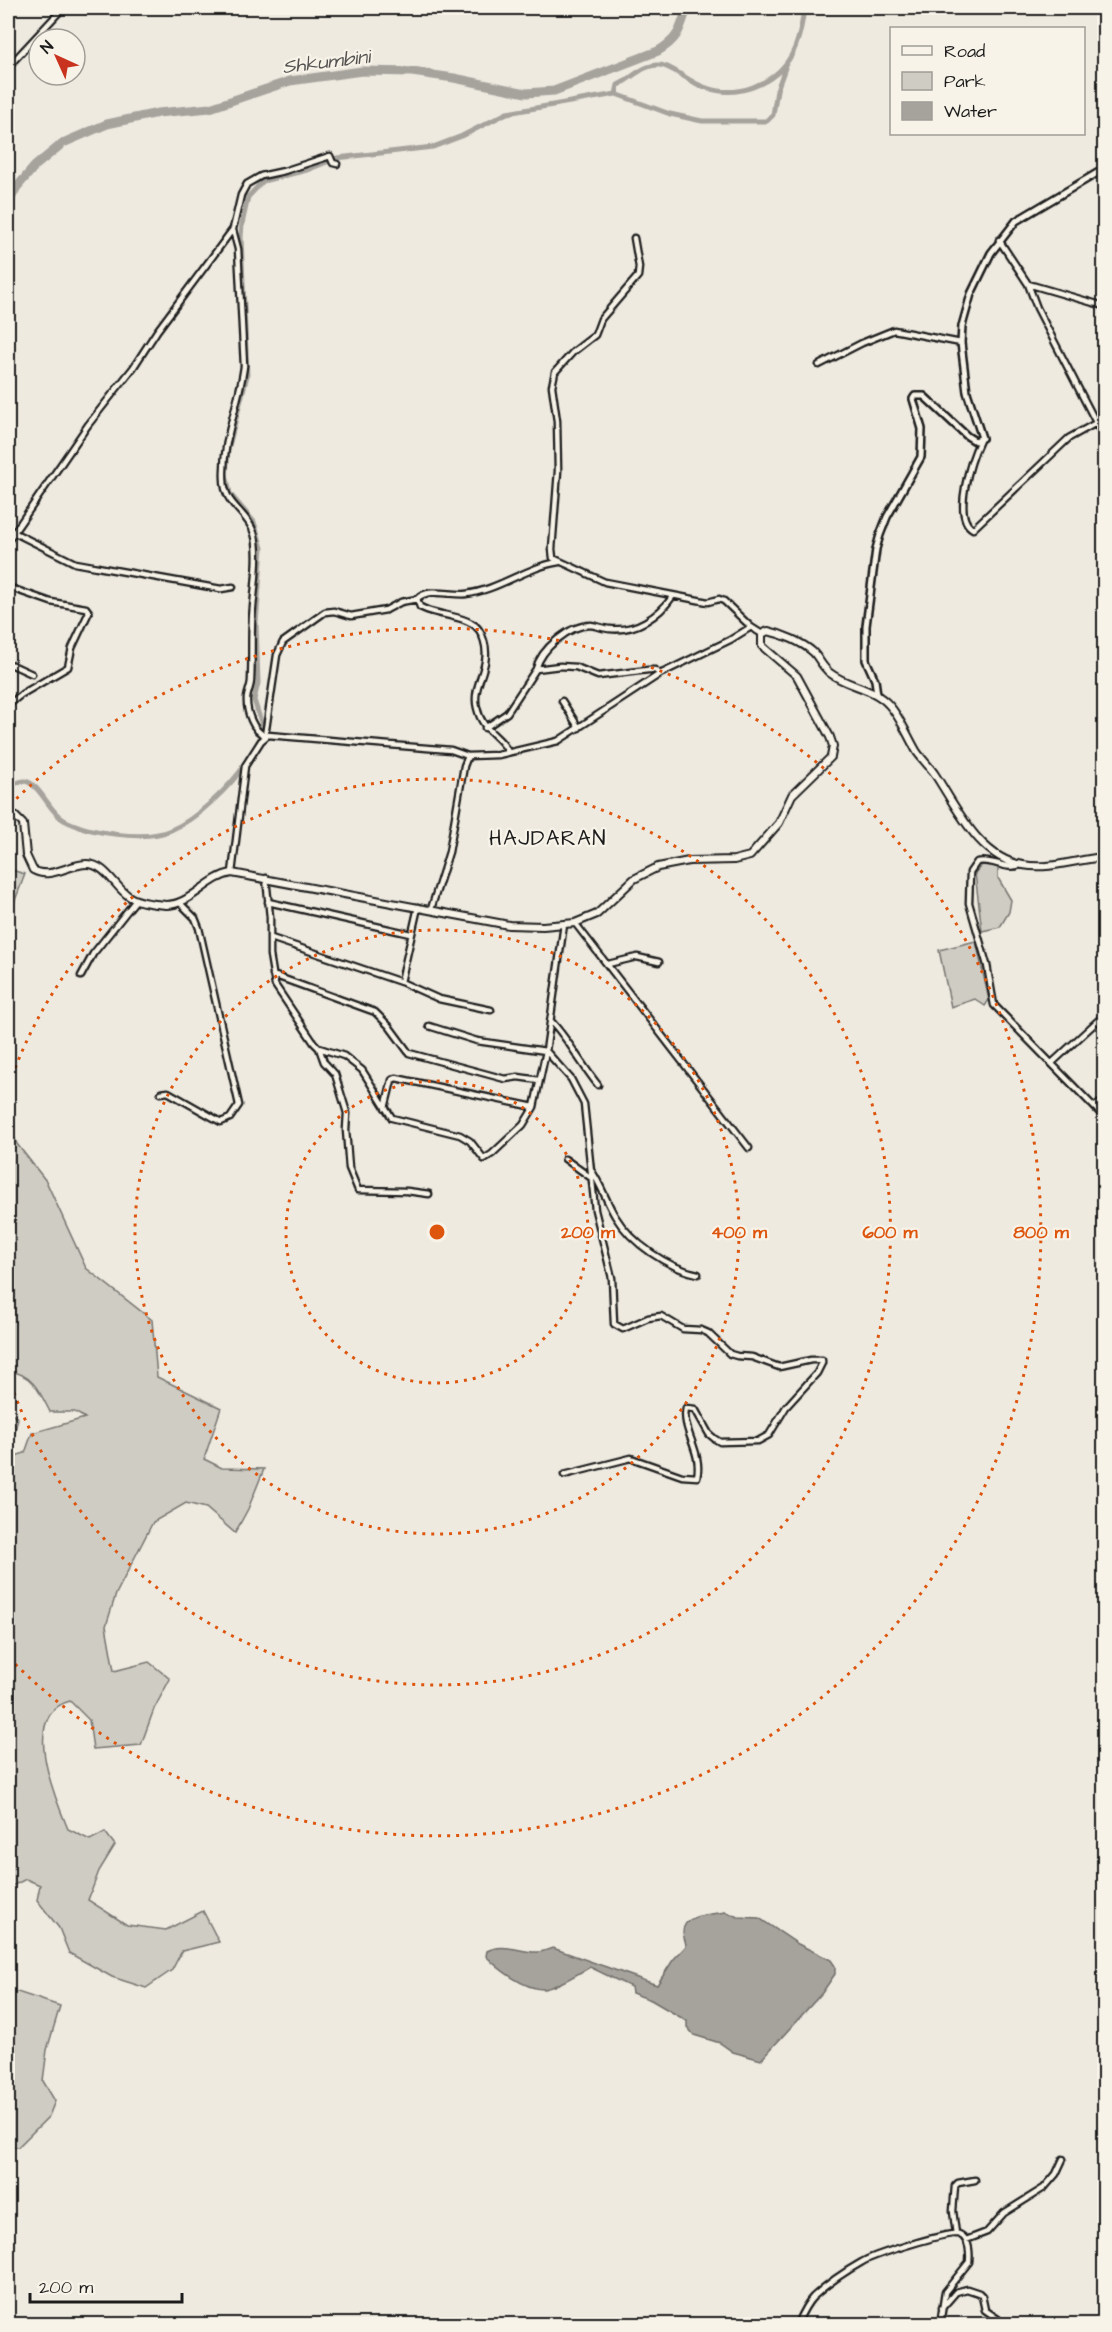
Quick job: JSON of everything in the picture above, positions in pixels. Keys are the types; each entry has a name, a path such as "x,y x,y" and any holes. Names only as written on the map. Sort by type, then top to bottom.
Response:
{"main road":[{"path":"8,814 20,819 23,824 26,855 33,870 46,874 78,865 94,865 136,900 165,905 178,902 219,876 232,873 509,925 543,926 575,923 597,914 634,879 658,867 689,861 734,860 750,856 779,823 792,795 831,757 833,746 830,737 797,676 762,646 762,634 768,631 805,646 814,653 832,675 877,694 892,707 919,754 973,831 991,850 1020,865 1046,866 1104,857"}],"street":[{"path":"8,67 63,8"},
{"path":"8,541 88,425 133,368 157,331 232,230 242,190 249,182 261,176 333,161"},
{"path":"1096,423 1062,443 973,529 968,526 965,489 969,465 983,436 967,392 961,343 962,326 971,294 999,240 1025,214 1104,169"},
{"path":"232,230 238,249 244,366 242,382 226,438 224,490 249,523 256,542 250,656 251,683 247,695 248,705 263,735"},
{"path":"634,238 638,258 638,276 601,319 595,335 573,352 555,372 552,386 557,421 558,471 553,558 605,582 708,602 719,599 724,601 750,627 762,634"},
{"path":"999,240 1028,284 1037,308 1104,438"},
{"path":"1028,284 1104,306"},
{"path":"819,365 894,330 961,343"},
{"path":"877,694 875,680 866,660 866,626 876,549 880,535 887,517 921,457 922,429 913,399 915,396 924,396 967,436 975,441 980,440"},
{"path":"13,532 75,563 221,589 233,587"},
{"path":"232,873 245,766 263,735 277,655 283,642 325,612 334,611 351,616 386,610 401,602 417,599 431,592 473,593 531,569 559,562"},
{"path":"8,587 51,602 88,609 89,612 72,648 69,667 22,693 8,705"},
{"path":"485,728 507,713 536,669 539,658 549,646 570,633 592,626 619,629 647,621 662,611 673,596"},
{"path":"417,599 420,606 427,610 472,623 483,636 487,651 476,705 485,728 504,745 508,752"},
{"path":"263,735 451,750 468,756 508,752 558,741 660,674 730,640 750,627"},
{"path":"8,663 32,674"},
{"path":"536,669 560,666 576,668 598,676 648,670 655,670 660,674"},
{"path":"561,701 579,728"},
{"path":"431,909 449,852 468,756"},
{"path":"1020,865 1014,867 990,861 976,862 970,872 969,903 987,965 994,1005 1053,1062 1104,1117"},
{"path":"266,878 271,938 270,955 275,985 319,1048 324,1062 335,1074 347,1113 349,1168 358,1190 429,1194"},
{"path":"81,976 93,954 136,900"},
{"path":"161,1093 168,1092 221,1122 230,1118 239,1105 199,928 195,918 178,902"},
{"path":"268,902 411,934"},
{"path":"401,982 418,907"},
{"path":"575,923 749,1148"},
{"path":"319,1048 334,1051 354,1062 362,1070 392,1118 460,1135 470,1141 483,1159 492,1154 523,1125 534,1107 546,1051 564,924"},
{"path":"271,938 401,982 439,999 491,1010"},
{"path":"608,964 637,957 659,962"},
{"path":"273,975 375,1012 389,1026 409,1053 505,1079 519,1077 539,1080"},
{"path":"1053,1062 1104,1016"},
{"path":"550,1021 561,1032 598,1085"},
{"path":"429,1026 477,1041 546,1051 571,1079 584,1104 595,1210 612,1278 614,1324 618,1328 629,1328 648,1318 661,1316 683,1329 701,1330 708,1333 730,1354 737,1356 757,1358 779,1367 822,1360 817,1373 786,1407 769,1435 758,1441 720,1442 709,1434 695,1409 686,1408 685,1416 699,1460 697,1477 682,1476 631,1458 564,1475"},
{"path":"385,1108 392,1080 396,1078 534,1107"},
{"path":"1095,1106 1104,1101"},
{"path":"565,1159 590,1177"},
{"path":"591,1170 624,1230 665,1263 683,1271 698,1274"},
{"path":"966,2240 987,2232 1004,2213 1044,2188 1056,2174 1063,2160"},
{"path":"956,2234 952,2199 955,2186 958,2183 975,2180"},
{"path":"797,2325 813,2296 862,2262 876,2255 936,2237 956,2234 966,2240 969,2248 969,2262 946,2289 940,2325"},
{"path":"942,2308 956,2292 967,2289 982,2296 985,2310 998,2319 1000,2325"}],"green space":[{"path":"982,865 998,867 998,878 1011,900 1009,912 1000,927 982,931 975,873"},
{"path":"8,869 25,874 8,919"},
{"path":"976,941 989,1000 985,1006 975,999 951,1007 939,950"},
{"path":"8,1121 17,1144 46,1181 86,1268 152,1320 157,1377 221,1408 204,1459 222,1468 264,1469 248,1509 235,1533 206,1508 186,1503 153,1522 116,1594 106,1626 114,1671 149,1662 170,1679 154,1709 141,1745 93,1749 89,1720 70,1701 55,1709 46,1722 45,1758 49,1778 68,1829 90,1840 105,1832 115,1845 99,1871 88,1900 127,1925 166,1930 203,1911 219,1942 182,1951 172,1970 146,1988 112,1977 69,1953 59,1928 37,1900 40,1885 26,1879 8,1888 8,1412 18,1418 9,1458 25,1453 32,1433 85,1418 75,1412 50,1412 39,1391 29,1380 23,1375 8,1371"},
{"path":"8,1982 11,1990 60,2006 47,2050 43,2081 55,2101 49,2116 18,2147 8,2148"}],"water":[{"path":"725,1912 738,1917 759,1918 798,1944 831,1960 835,1966 835,1974 822,1993 761,2060 733,2052 720,2043 694,2035 687,2027 687,2021 651,2000 632,1993 631,1987 590,1967 560,1984 543,1989 520,1982 497,1967 486,1956 487,1951 500,1948 542,1952 553,1948 657,1985 673,1960 686,1946 683,1932 688,1921 700,1916"}],"waterway":[{"name":"Shkumbini","path":"8,204 17,187 35,166 63,143 107,124 158,113 210,108 290,81 362,71 412,72 526,93 554,91 665,47 675,38 687,8"},
{"path":"257,744 264,731 254,700 258,683 256,623 262,548 254,522 230,494 226,474 228,450 247,376 241,237 248,197 263,181 307,170 337,158 433,147 462,136 507,113 616,94 618,85 653,65 669,68 710,89 735,91 753,87 776,74 791,56 800,34 804,8"},
{"path":"616,94 670,114 702,121 767,121 773,115 777,90 785,68"},
{"path":"8,787 23,781 30,783 59,816 74,825 132,836 160,834 181,825 202,810 223,791 246,763"}],"district":[{"name":"HAJDARAN","path":"548,838"}]}
